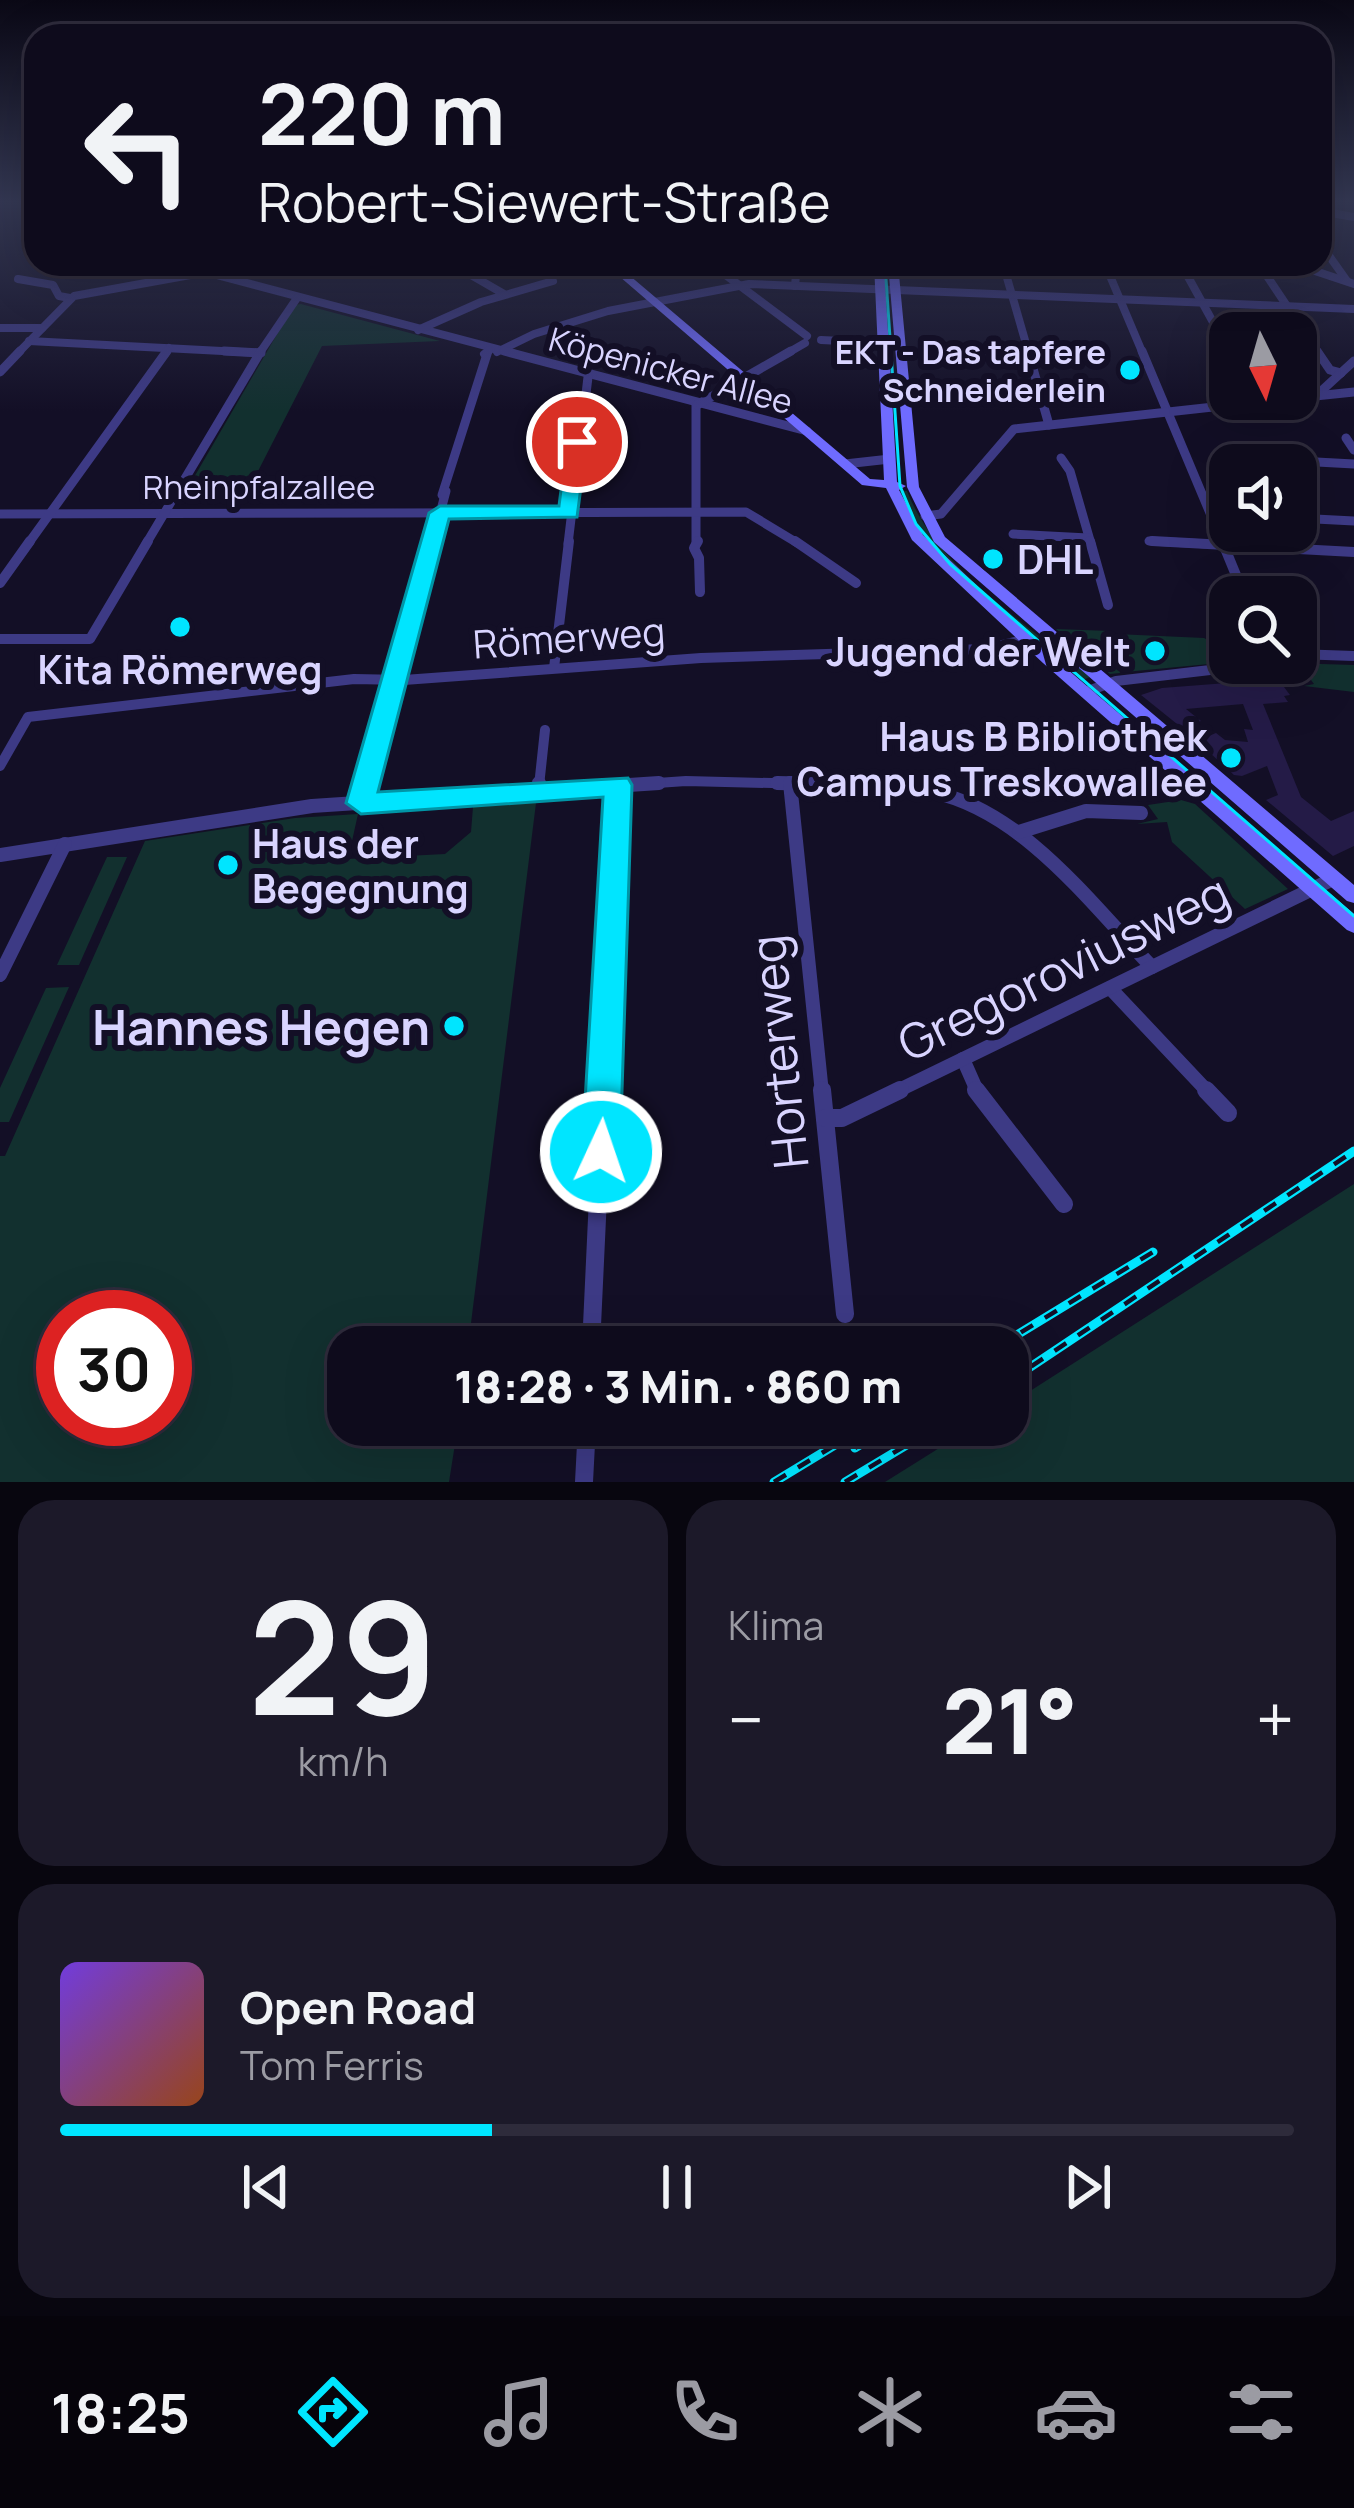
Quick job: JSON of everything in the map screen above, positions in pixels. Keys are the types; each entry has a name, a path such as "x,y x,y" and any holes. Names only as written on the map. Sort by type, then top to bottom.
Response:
{"main road":[{"path":"624,276 866,482 913,487"},
{"path":"883,276 913,487 925,516 950,552 1354,925"},
{"path":"890,276 884,343 891,486 926,548 1027,639 1354,896"}],"street":[{"path":"18,279 53,285 59,296 70,298 185,276"},
{"name":"Köpenicker Allee","path":"213,276 807,431"},
{"path":"473,276 504,294"},
{"path":"728,276 806,339 884,343"},
{"path":"795,286 796,276"},
{"path":"1006,276 1044,425"},
{"path":"1110,276 1209,511"},
{"path":"1188,276 1209,315"},
{"path":"1267,276 1330,370 1341,373"},
{"path":"417,330 504,294 553,281"},
{"path":"361,803 484,353 570,321 740,285 1354,309"},
{"path":"0,372 70,298"},
{"path":"0,639 90,639 290,302 297,298"},
{"path":"0,328 42,328"},
{"path":"700,592 699,558 706,554 699,540 696,405 746,380 806,339"},
{"path":"29,341 261,352"},
{"path":"0,583 170,348"},
{"path":"1318,395 1354,361"},
{"path":"554,668 588,376"},
{"path":"1318,395 1354,392"},
{"path":"925,516 940,514 1012,430 1209,406"},
{"path":"1346,438 1354,451"},
{"path":"1061,458 1070,471 1108,605"},
{"path":"845,464 890,459"},
{"path":"1317,462 1354,464"},
{"name":"Rheinpfalzallee","path":"0,514 441,510 758,516 856,583"},
{"path":"1317,519 1354,521"},
{"path":"1013,534 1088,538"},
{"path":"1149,541 1209,543"},
{"path":"1317,550 1354,552"},
{"name":"Römerweg","path":"0,766 28,717 354,679 726,657 986,649 1027,639"},
{"path":"1317,655 1354,656"},
{"path":"1095,688 1209,672"},
{"path":"538,793 545,730"},
{"path":"0,855 298,808 618,785 790,781 936,792 994,815 1019,832 1152,967"},
{"name":"Horterweg","path":"790,781 845,1314"},
{"path":"592,1326 618,785"},
{"path":"1019,832 1068,814 1120,809 1142,813"},
{"path":"0,975 65,844"},
{"name":"Gregoroviusweg","path":"825,1118 842,1118 1333,879"},
{"path":"1110,988 1228,1113"},
{"path":"963,1059 974,1088 1064,1204"},
{"path":"584,1482 586,1446"}],"green space":[{"path":"294,305 440,341 322,346 254,479 193,479"},
{"path":"898,491 907,491 921,520 962,571 1090,677 1083,680 926,542"},
{"path":"1056,629 1110,631 1120,673 1110,674"},
{"path":"1116,634 1209,641 1209,664 1125,672"},
{"path":"1317,664 1354,665 1354,692 1304,686 1317,684"},
{"path":"1181,800 1195,804 1288,889 1245,909 1172,842 1167,822 1137,824 1158,819 1148,805"},
{"path":"536,803 471,1326 327,1326 327,1446 455,1446 449,1482 0,1482 0,1156 5,1156 145,841 295,818 358,814 348,859 445,854 471,832 473,807"},
{"path":"107,857 127,857 79,965 57,965"},
{"path":"69,987 9,1122 0,1122 0,1088 46,988"},
{"path":"1354,1184 1354,1482 885,1482 942,1446 1029,1446 1029,1392"}],"building":[{"path":"1282,684 1290,695 1284,696 1288,702 1263,704 1301,797 1331,821 1354,811 1354,846 1333,856 1266,800 1278,795 1267,766 1234,775 1197,741 1216,733 1225,740 1248,742 1244,729 1253,730 1243,704 1186,709 1201,721 1182,728 1141,695 1162,688"}],"tram line":[{"path":"886,276 900,486 916,524 950,564 1354,916"}],"railway":[{"path":"1029,1368 1354,1151"},
{"path":"1029,1328 1153,1252"},
{"path":"774,1482 833,1446"},
{"path":"845,1482 905,1446"}],"place":[{"name":"EKT - Das tapfere Schneiderlein","path":"1130,370"},
{"name":"DHL","path":"993,559"},
{"name":"Kita Römerweg","path":"180,627"},
{"name":"Jugend der Welt","path":"1155,651"},
{"name":"Haus B Bibliothek Campus Treskowallee","path":"1231,758"},
{"name":"Haus der Begegnung","path":"228,865"},
{"name":"Hannes Hegen","path":"454,1026"}],"route":[{"path":"577,442 569,512 440,513 361,803 618,785 601,1152"}]}
